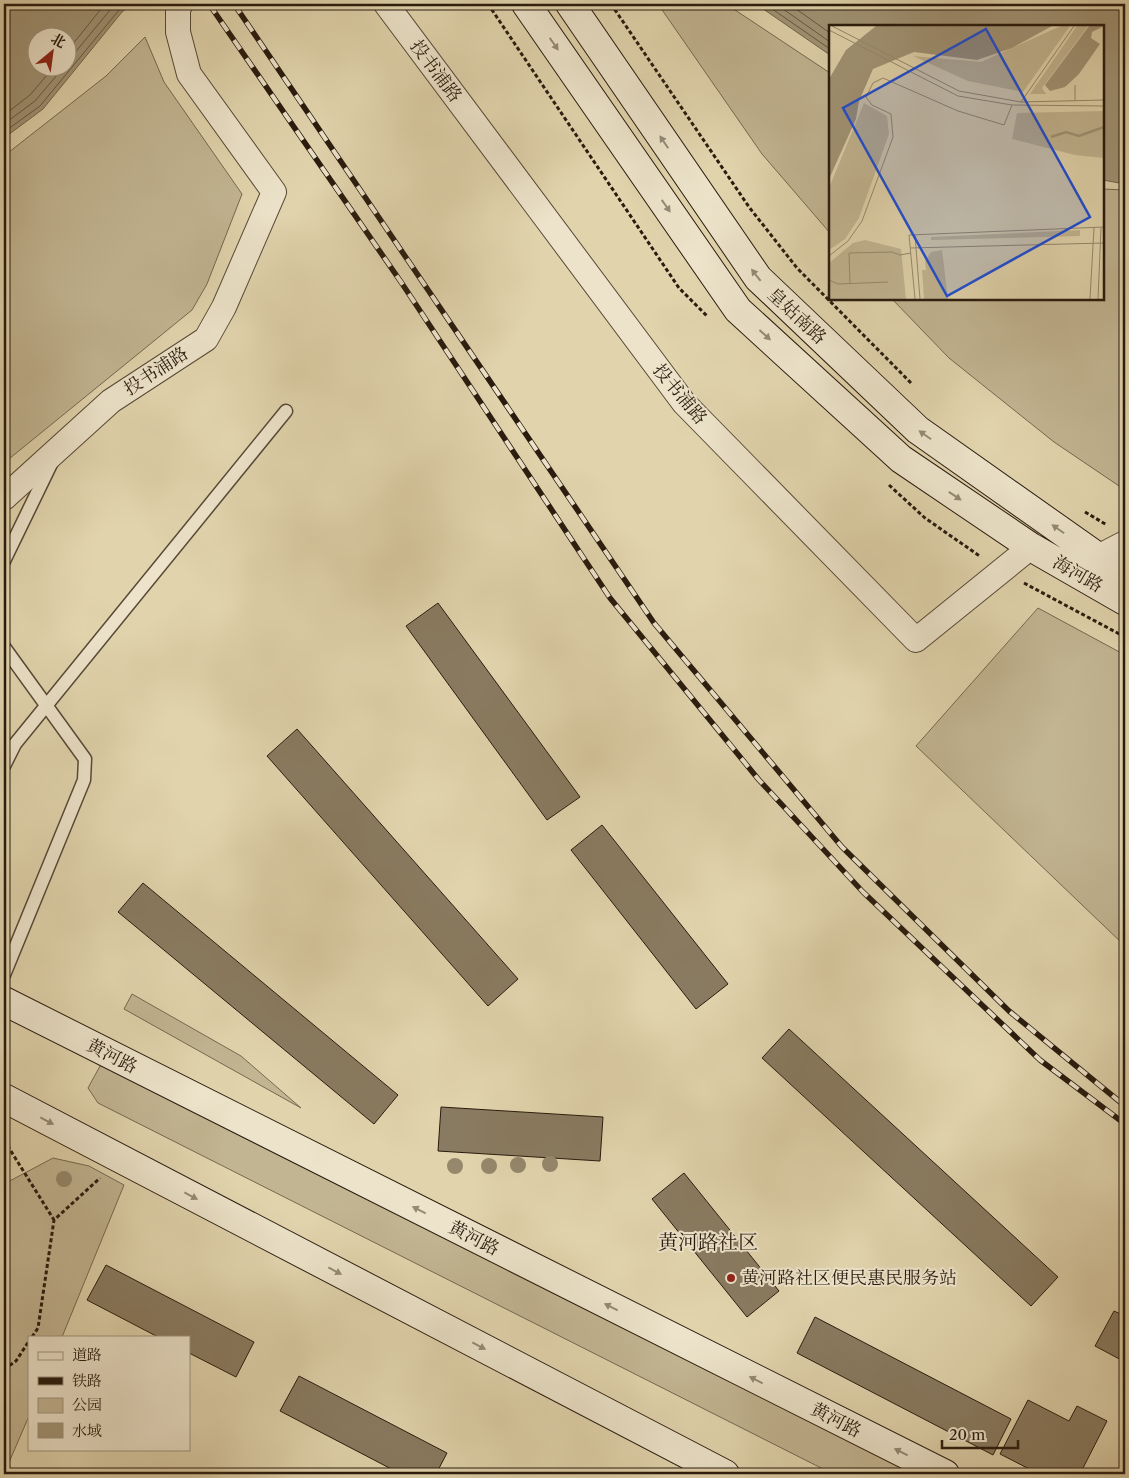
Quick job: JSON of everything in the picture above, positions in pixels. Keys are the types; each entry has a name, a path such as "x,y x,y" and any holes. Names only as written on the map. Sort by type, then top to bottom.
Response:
{"main road":[{"name":"皇姑南路","path":"526,4 738,310 900,458 1031,547"},
{"name":"皇姑南路","path":"570,4 758,278 918,430 1098,557"},
{"name":"海河路","path":"1031,547 1125,601"},
{"name":"海河路","path":"1098,557 1125,572"},
{"name":"黄河路","path":"7,1010 945,1474"},
{"path":"4,1098 725,1474"}],"street":[{"name":"投书浦路","path":"4,498 111,401 206,338 224,306 274,192 189,74 178,32 178,7 181,4"},
{"name":"投书浦路","path":"386,4 684,403 916,640 1031,547"},
{"path":"1098,557 1125,543"}],"lane":[{"path":"4,766 14,744 286,411"},
{"path":"4,561 59,448"},
{"path":"4,647 84,759 84,780 4,975"}],"path":[{"path":"611,4 749,207 797,268 917,389"},
{"path":"1083,512 1108,526"},
{"path":"4,1140 54,1220"},
{"path":"33,1336 38,1328 54,1220 121,1159"},
{"path":"4,1369 16,1361 28,1343"}],"green space":[{"path":"658,4 726,4 829,72 829,232 762,154"},
{"path":"145,37 164,82 242,194 207,284 192,310 4,463 4,156 106,76"},
{"path":"1104,189 1125,190 1125,490 1054,442 949,358 893,300 1104,300"},
{"path":"1038,608 1125,655 1125,946 916,746"},
{"path":"132,994 241,1056 301,1108 124,1009"},
{"path":"100,1066 116,1067 921,1474 833,1474 98,1103 88,1088"},
{"path":"53,1158 89,1166 124,1185 62,1336 28,1336 28,1418 4,1474 4,1184"}],"water":[{"path":"4,4 132,4 122,12 78,66 78,28 28,28 28,78 68,78 43,109 4,138"},
{"path":"756,4 1125,4 1125,184 1104,180 1104,25 829,25 829,54"}],"building":[{"path":"438,603 580,797 547,820 406,626"},
{"path":"297,729 518,979 488,1006 267,756"},
{"path":"602,825 728,984 696,1009 571,850"},
{"path":"143,883 398,1095 374,1124 118,912"},
{"path":"789,1029 1058,1277 1031,1306 762,1058"},
{"path":"441,1107 603,1117 600,1161 438,1151"},
{"path":"684,1173 779,1291 747,1317 652,1199"},
{"path":"106,1265 254,1342 236,1377 190,1354 190,1336 156,1336 87,1300"},
{"path":"1114,1311 1125,1316 1125,1362 1095,1346"},
{"path":"815,1317 1011,1419 993,1455 797,1353"},
{"path":"299,1376 447,1453 436,1474 401,1474 280,1411"},
{"path":"1028,1400 1069,1421 1077,1406 1107,1421 1080,1474 1067,1468 1064,1474 1039,1474 1000,1454"}],"railway":[{"path":"209,4 401,282 610,598 759,780 863,892 1040,1060 1125,1124"},
{"path":"234,4 654,623 842,847 1009,1011 1125,1106"}],"place":[{"name":"黄河路社区便民惠民服务站","path":"731,1278"}],"district":[{"name":"黄河路社区","path":"708,1242"}]}
